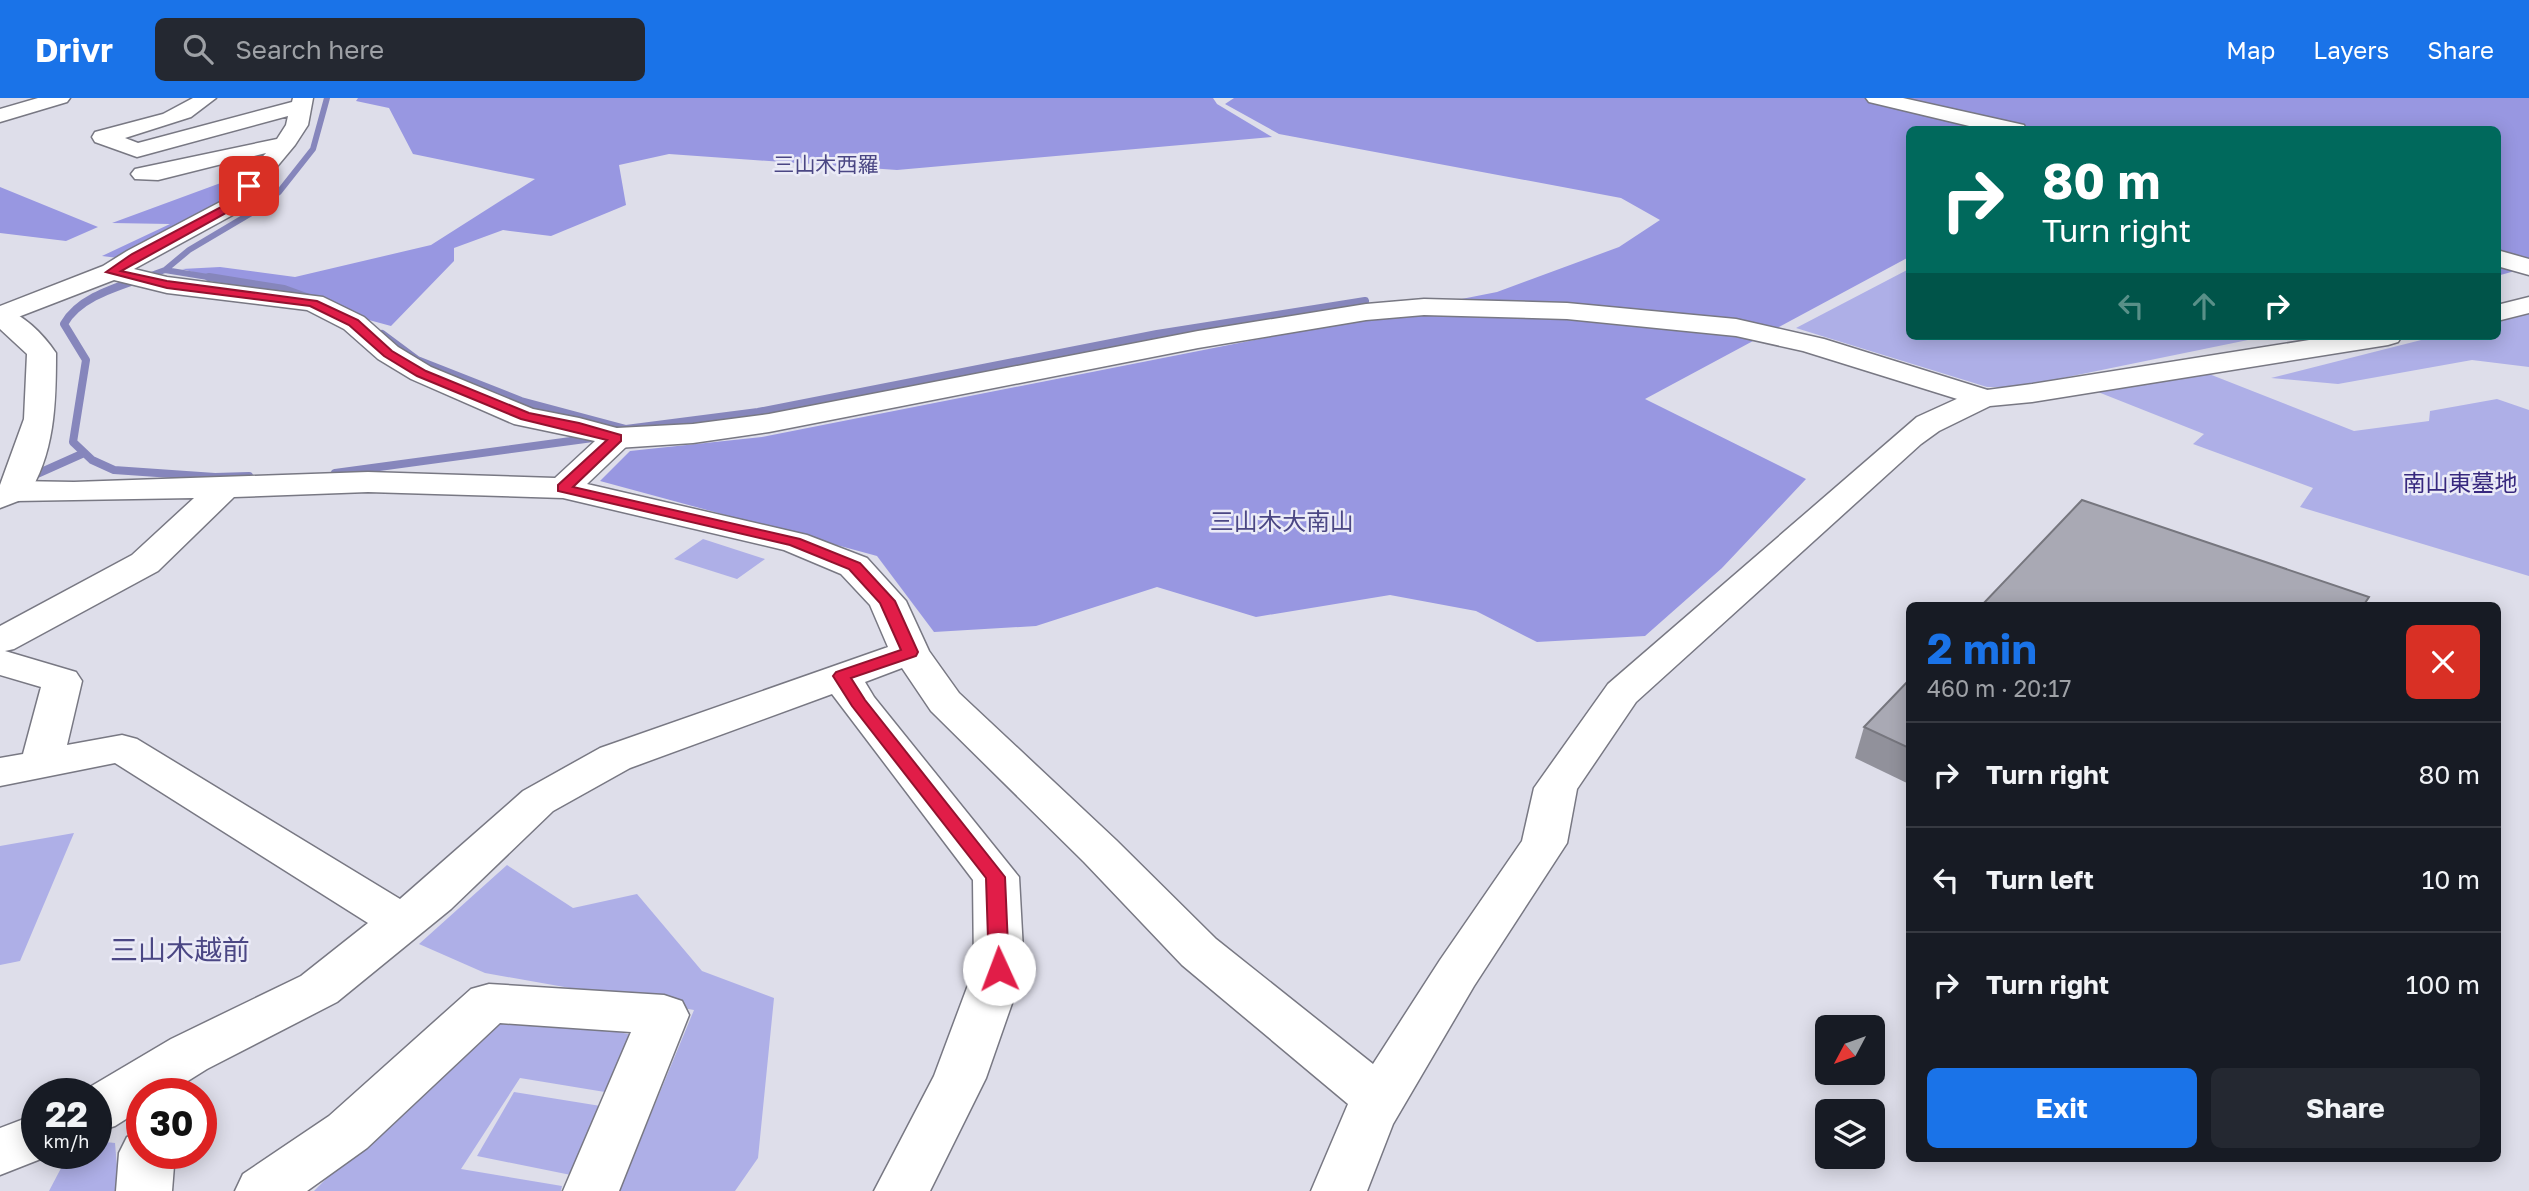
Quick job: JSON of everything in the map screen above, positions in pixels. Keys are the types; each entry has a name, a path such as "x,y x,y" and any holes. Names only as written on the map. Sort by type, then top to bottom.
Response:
{"street":[{"path":"0,116 60,98"},
{"path":"0,316 112,272 136,256 231,206 284,145 297,125 302,102 138,150 103,137 164,120 198,105 206,98"},
{"path":"1876,98 1998,126"},
{"path":"142,174 159,173 261,147 284,145"},
{"path":"2501,259 2529,267"},
{"path":"112,272 167,285 313,303 354,323 388,353 421,373 525,417 579,427 617,438 663,437 782,422 1243,332 1368,311 1436,306 1494,306 1672,319 1754,331 1829,350 1983,398"},
{"path":"2501,312 2529,305"},
{"path":"0,316 25,334 42,354 40,419 24,469 7,494"},
{"path":"1339,1191 1368,1117 1457,973 1544,843 1556,788 1622,693 1910,438 1928,424 1983,398 2032,393 2363,340"},
{"path":"563,488 617,438"},
{"path":"7,494 368,482 563,488 794,542 854,566 887,601 910,652 945,702 1100,851 1199,952 1379,1099"},
{"path":"0,640 145,563 225,487"},
{"path":"112,1103 178,1074 319,989 434,897 538,801 615,758 910,652"},
{"path":"0,662 62,681 21,767"},
{"path":"842,676 858,703 996,877 999,969 960,1079 902,1191"},
{"path":"21,767 122,748 402,922"},
{"path":"263,1191 348,1132 488,1003 664,1015 592,1191"},
{"path":"0,1152 21,1143"},
{"path":"144,1191 146,1169"}],"green space":[{"path":"1906,271 1906,340 2248,340 2018,387 1987,387 1796,328"},
{"path":"2529,313 2529,367 2472,360 2338,384 2271,378 2421,340 2501,340 2501,320"},
{"name":"南山東墓地","path":"2204,372 2354,431 2429,421 2430,411 2497,399 2529,410 2529,576 2300,507 2313,488 2193,444 2204,434 2098,392"},
{"path":"703,539 765,559 737,579 674,559"},
{"path":"74,833 20,961 0,965 0,846"},
{"path":"507,865 573,908 637,894 702,971 774,998 758,1158 735,1191 619,1191 694,1010 485,973 419,944"},
{"path":"499,1004 632,1035 611,1093 520,1078 461,1169 562,1186 561,1191 314,1191"},
{"path":"514,1092 613,1108 571,1175 477,1156"},
{"path":"112,1143 115,1143 119,1191 49,1191 61,1169 112,1169"}],"shaded area":[{"path":"358,98 1213,98 1217,104 1272,137 897,170 669,154 619,165 626,205 551,236 503,230 454,248 454,261 391,326 182,269 220,267 295,277 431,245 535,179 413,154 389,108 356,101"},
{"path":"1234,98 2529,98 2529,267 2501,275 2501,126 1906,126 1906,259 1645,399 1806,479 1722,568 1645,636 1537,642 1476,611 1390,595 1256,617 1157,587 1036,626 934,632 877,556 600,481 630,451 762,437 1497,292 1619,247 1660,220 1621,198 1279,134 1225,104"},
{"path":"267,166 222,205 118,258 102,256 170,224 112,223"},
{"path":"0,187 98,227 66,241 0,233"}],"building":[{"path":"2082,500 2369,597 2366,602 1985,602"},
{"path":"1906,683 1906,747 1864,727"}],"waterway":[{"path":"165,270 189,250 258,209 279,192 313,149 327,98"},
{"path":"140,279 165,270"},
{"path":"165,270 220,279"},
{"path":"145,277 89,300 64,324 86,360 73,442 92,460 114,470 215,477 249,476"},
{"path":"209,277 284,289 309,298"},
{"path":"382,334 417,360 521,401 626,429 758,412 1157,334 1365,301"},
{"path":"335,473 600,437"},
{"path":"28,478 84,453"}],"district":[{"name":"三山木西羅","path":"826,164"},
{"name":"三山木大南山","path":"1282,520"},
{"name":"三山木越前","path":"180,949"}],"route":[{"path":"249,186 231,206 136,256 112,272 167,285 313,303 354,323 388,353 421,373 525,417 579,427 617,438 591,465 563,488 794,542 854,566 887,601 910,652 842,676 858,703 996,877 999,969"}]}
